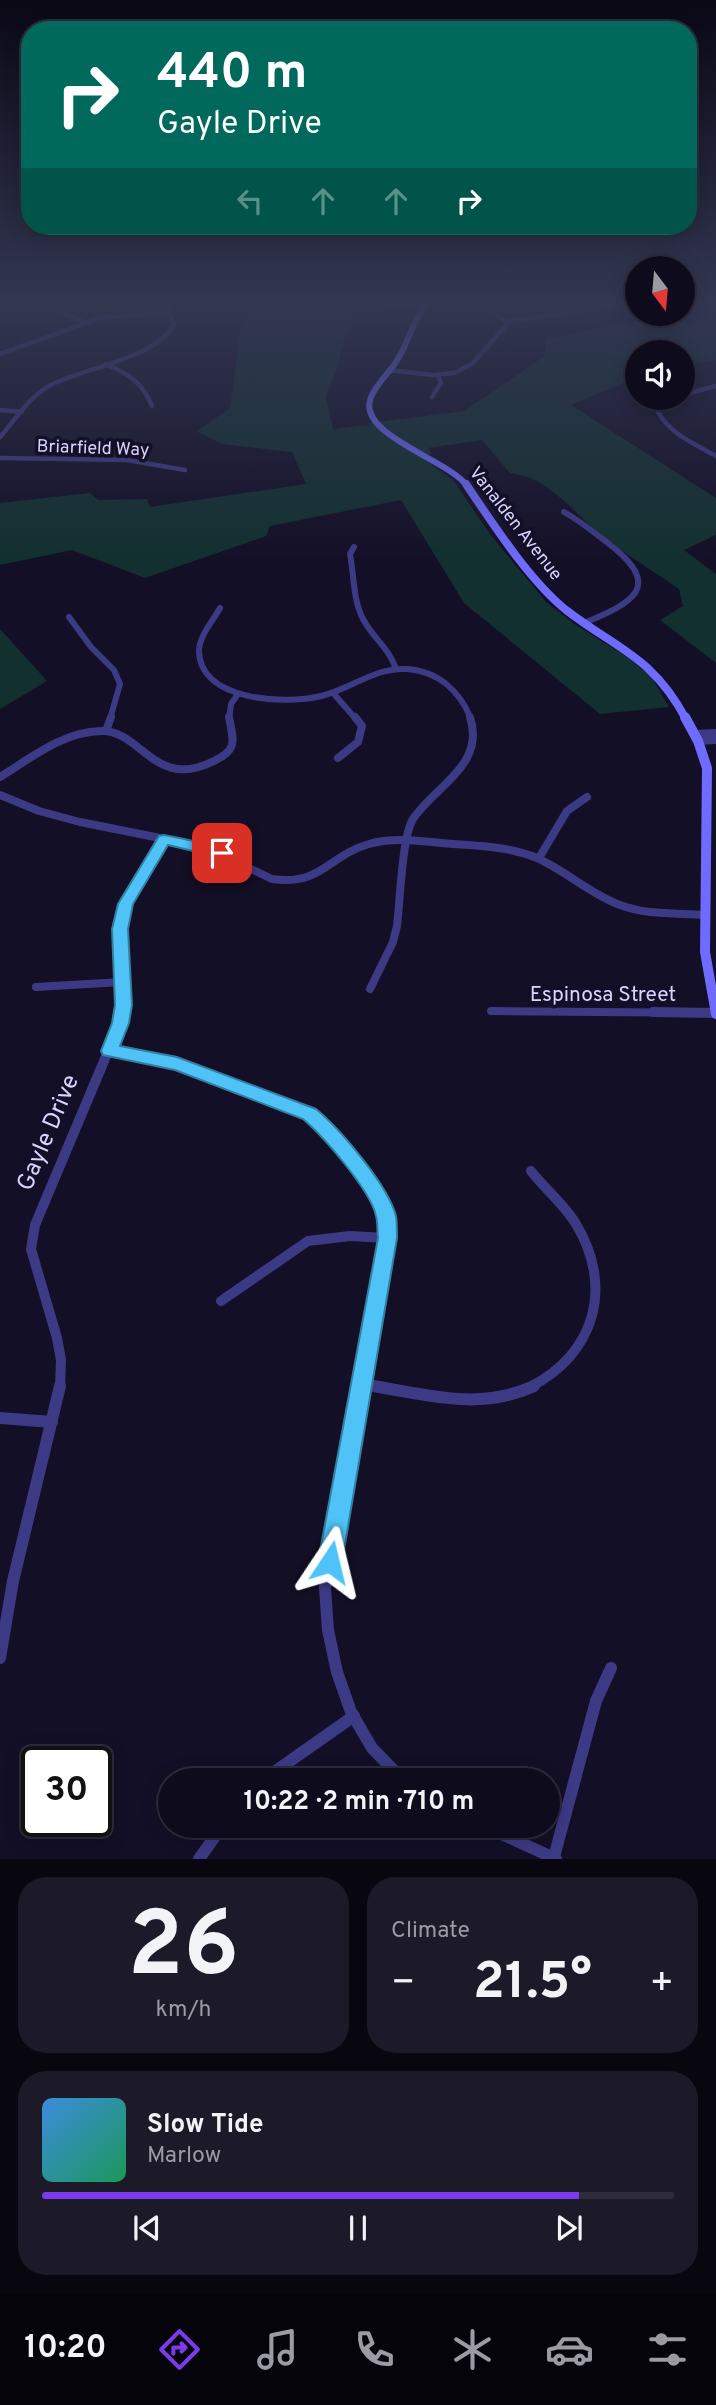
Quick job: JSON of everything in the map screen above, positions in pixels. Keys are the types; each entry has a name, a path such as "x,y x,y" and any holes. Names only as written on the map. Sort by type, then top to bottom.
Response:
{"main road":[{"name":"Vanalden Avenue","path":"377,388 369,405 379,428 398,443 442,464 464,481 505,542 553,597 584,623 640,659 660,678 696,737 707,768 705,953 716,1014"}],"street":[{"path":"0,437 36,396 48,388"},
{"path":"146,388 152,406"},
{"path":"432,397 438,388"},
{"path":"0,410 22,412"},
{"path":"659,410 660,417 670,427 716,456"},
{"name":"Briarfield Way","path":"0,458 127,460 184,470"},
{"path":"564,512 625,556 633,563 639,576 640,583 631,600 584,623"},
{"path":"354,547 350,554 361,614 369,627 388,646 396,669"},
{"path":"220,608 200,645 200,663 210,677 238,694 267,701 306,699 333,693 376,674 396,669 429,673 454,688 470,715 474,736 472,751 465,763 415,815 407,843 395,934 370,989"},
{"path":"69,617 91,647 114,670 120,684 106,731"},
{"path":"333,693 362,726 358,743 338,758"},
{"path":"0,777 63,740 85,733 106,731 124,736 152,760 163,765 176,768 203,765 224,756 231,749 234,734 226,711 229,703 238,694"},
{"path":"696,737 716,733"},
{"path":"696,737 716,740"},
{"path":"0,795 48,815 209,848 252,874 280,881 314,876 354,850 370,844 407,843 510,850 539,858 619,905 643,910 704,915"},
{"path":"539,858 567,811 587,797"},
{"name":"Gayle Drive","path":"0,1658 1,1637 13,1581 60,1387 61,1360 31,1249 35,1225 120,1023 120,929 125,904 164,839"},
{"path":"36,987 122,982"},
{"name":"Espinosa Street","path":"491,1011 716,1014"},
{"path":"109,1051 177,1064 309,1114 326,1128 377,1196 386,1216 387,1238 325,1588 327,1631 341,1689 372,1748 391,1768"},
{"path":"362,1384 485,1401 536,1385 567,1363 584,1337 595,1305 593,1273 583,1238 575,1222 564,1205 545,1189 531,1171"},
{"path":"221,1301 308,1241 350,1236 387,1238"},
{"path":"0,1418 52,1422"},
{"path":"511,1838 555,1858 596,1701 611,1668"},
{"path":"280,1768 354,1716"},
{"path":"199,1859 214,1838"}],"green space":[{"path":"233,388 329,388 326,397 333,429 366,425 370,428 368,423 464,411 498,388 612,388 571,405 716,498 716,535 684,550 716,574 716,663 660,620 683,606 679,589 598,533 547,487 523,475 510,473 482,440 428,448 432,453 422,458 453,480 490,534 546,602 651,676 669,707 600,714 464,603 401,500 270,526 266,536 145,578 72,550 0,565 0,503 90,493 98,500 147,499 150,507 306,484 292,452 222,444 197,431 230,408"},
{"path":"0,629 47,681 0,709"}],"route":[{"path":"222,853 164,839 125,904 120,929 123,1005 120,1023 109,1051 177,1064 309,1114 326,1128 377,1196 386,1216 387,1238 330,1562"}]}
